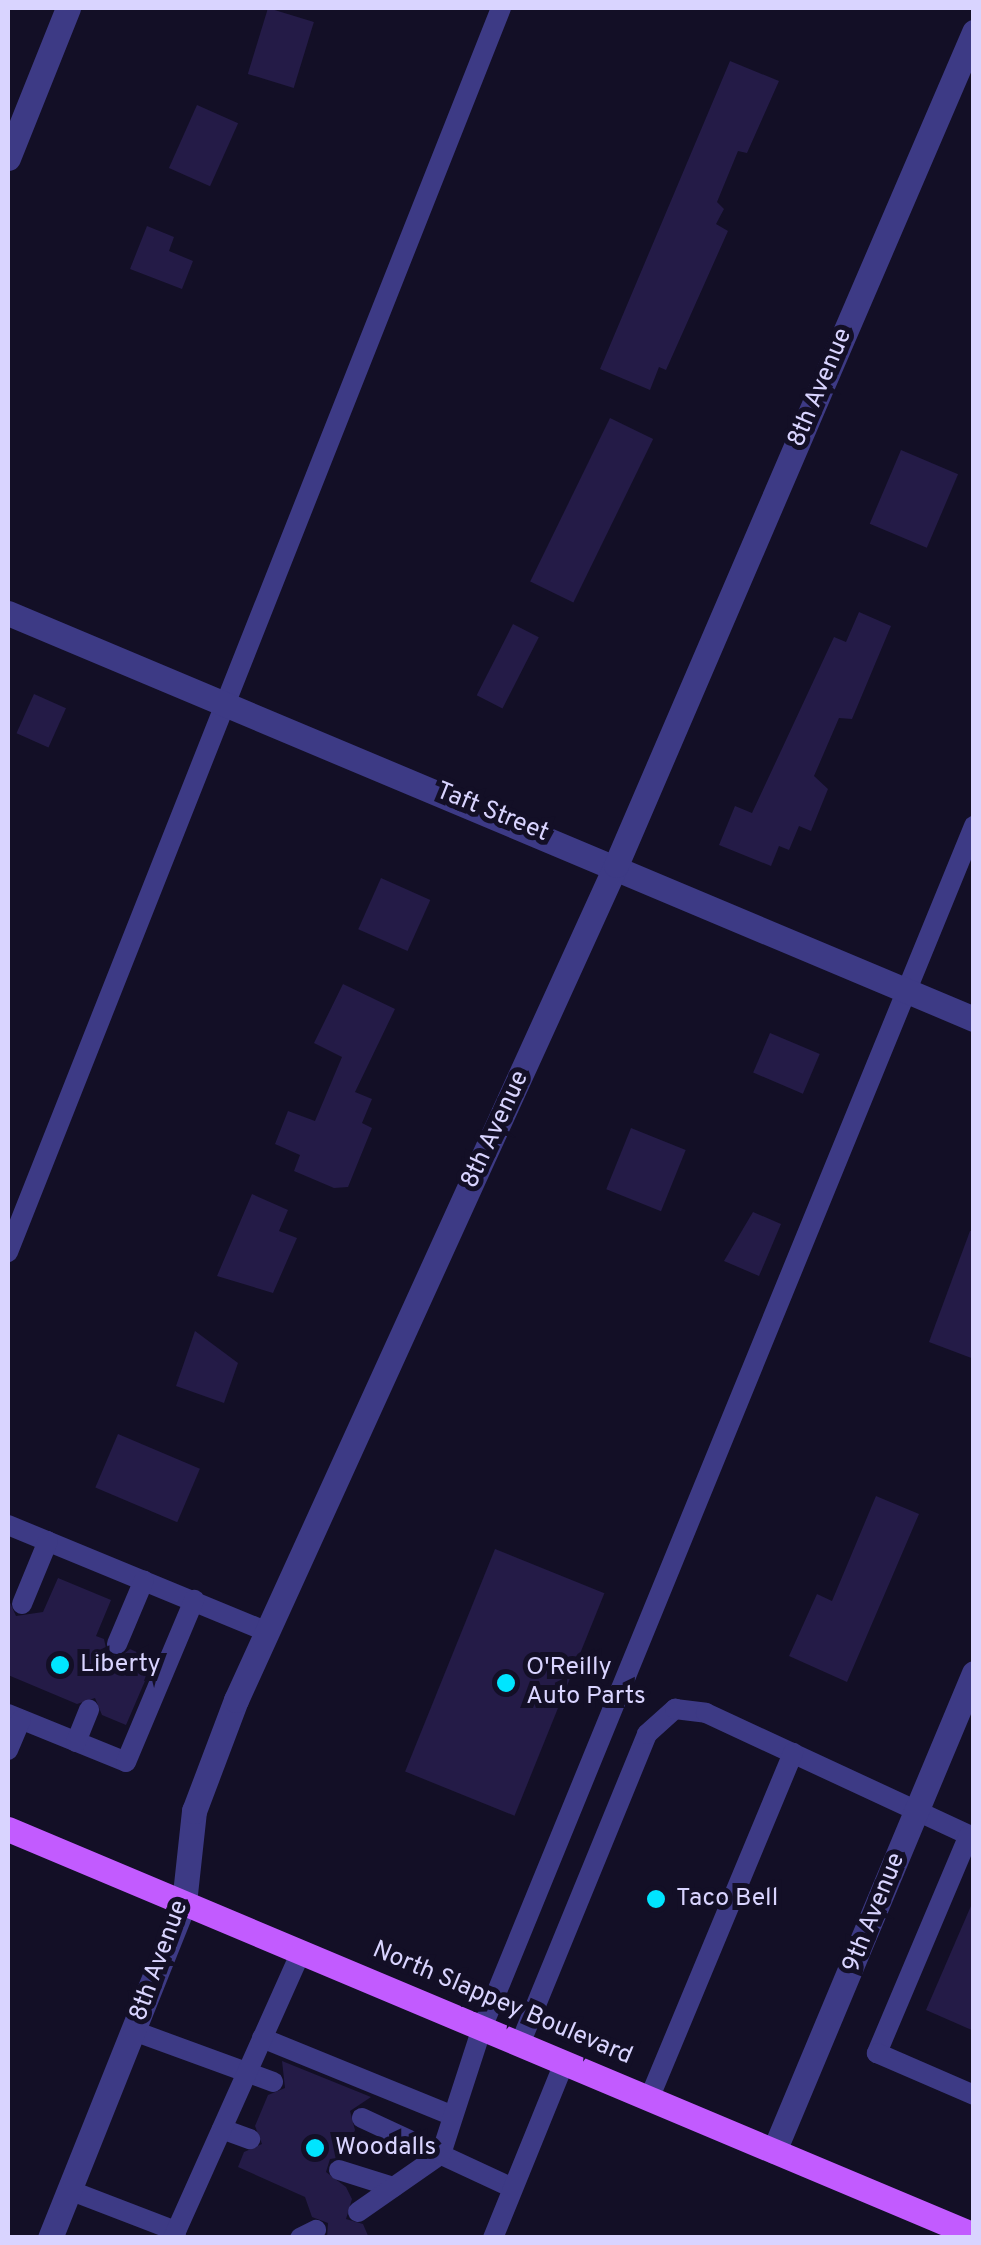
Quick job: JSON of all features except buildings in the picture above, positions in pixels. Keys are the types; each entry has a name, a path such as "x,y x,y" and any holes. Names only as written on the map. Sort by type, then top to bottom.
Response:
{"main road":[{"name":"North Slappey Boulevard","path":"8,1829 774,2151 937,2229 974,2235"}],"street":[{"path":"8,158 68,8"},
{"name":"8th Avenue","path":"50,2238 184,1903 194,1811 267,1632 616,865 974,32"},
{"name":"Taft Street","path":"8,612 974,1019"},
{"name":"9th Avenue","path":"774,2151 974,1673"}],"lane":[{"path":"8,1252 501,8"},
{"path":"358,2212 441,2154 482,2028 974,826"},
{"path":"8,1524 267,1632"},
{"path":"22,1604 48,1541"},
{"path":"117,1644 144,1580"},
{"path":"8,1750 14,1717 126,1762 194,1600"},
{"path":"520,2044 647,1734 674,1709 706,1713 970,1835 877,2053 974,2095"},
{"path":"76,1742 89,1710"},
{"path":"649,2099 793,1753"},
{"path":"69,2190 175,2234 301,1952"},
{"path":"134,2031 274,2082"},
{"path":"262,2038 453,2116"},
{"path":"493,2238 564,2063"},
{"path":"362,2118 514,2188"},
{"path":"222,2128 250,2139"},
{"path":"339,2170 393,2187"}],"place":[{"name":"Liberty","path":"60,1665"},
{"name":"O'Reilly Auto Parts","path":"506,1683"},
{"name":"Taco Bell","path":"656,1899"},
{"name":"Woodalls","path":"315,2148"}]}
